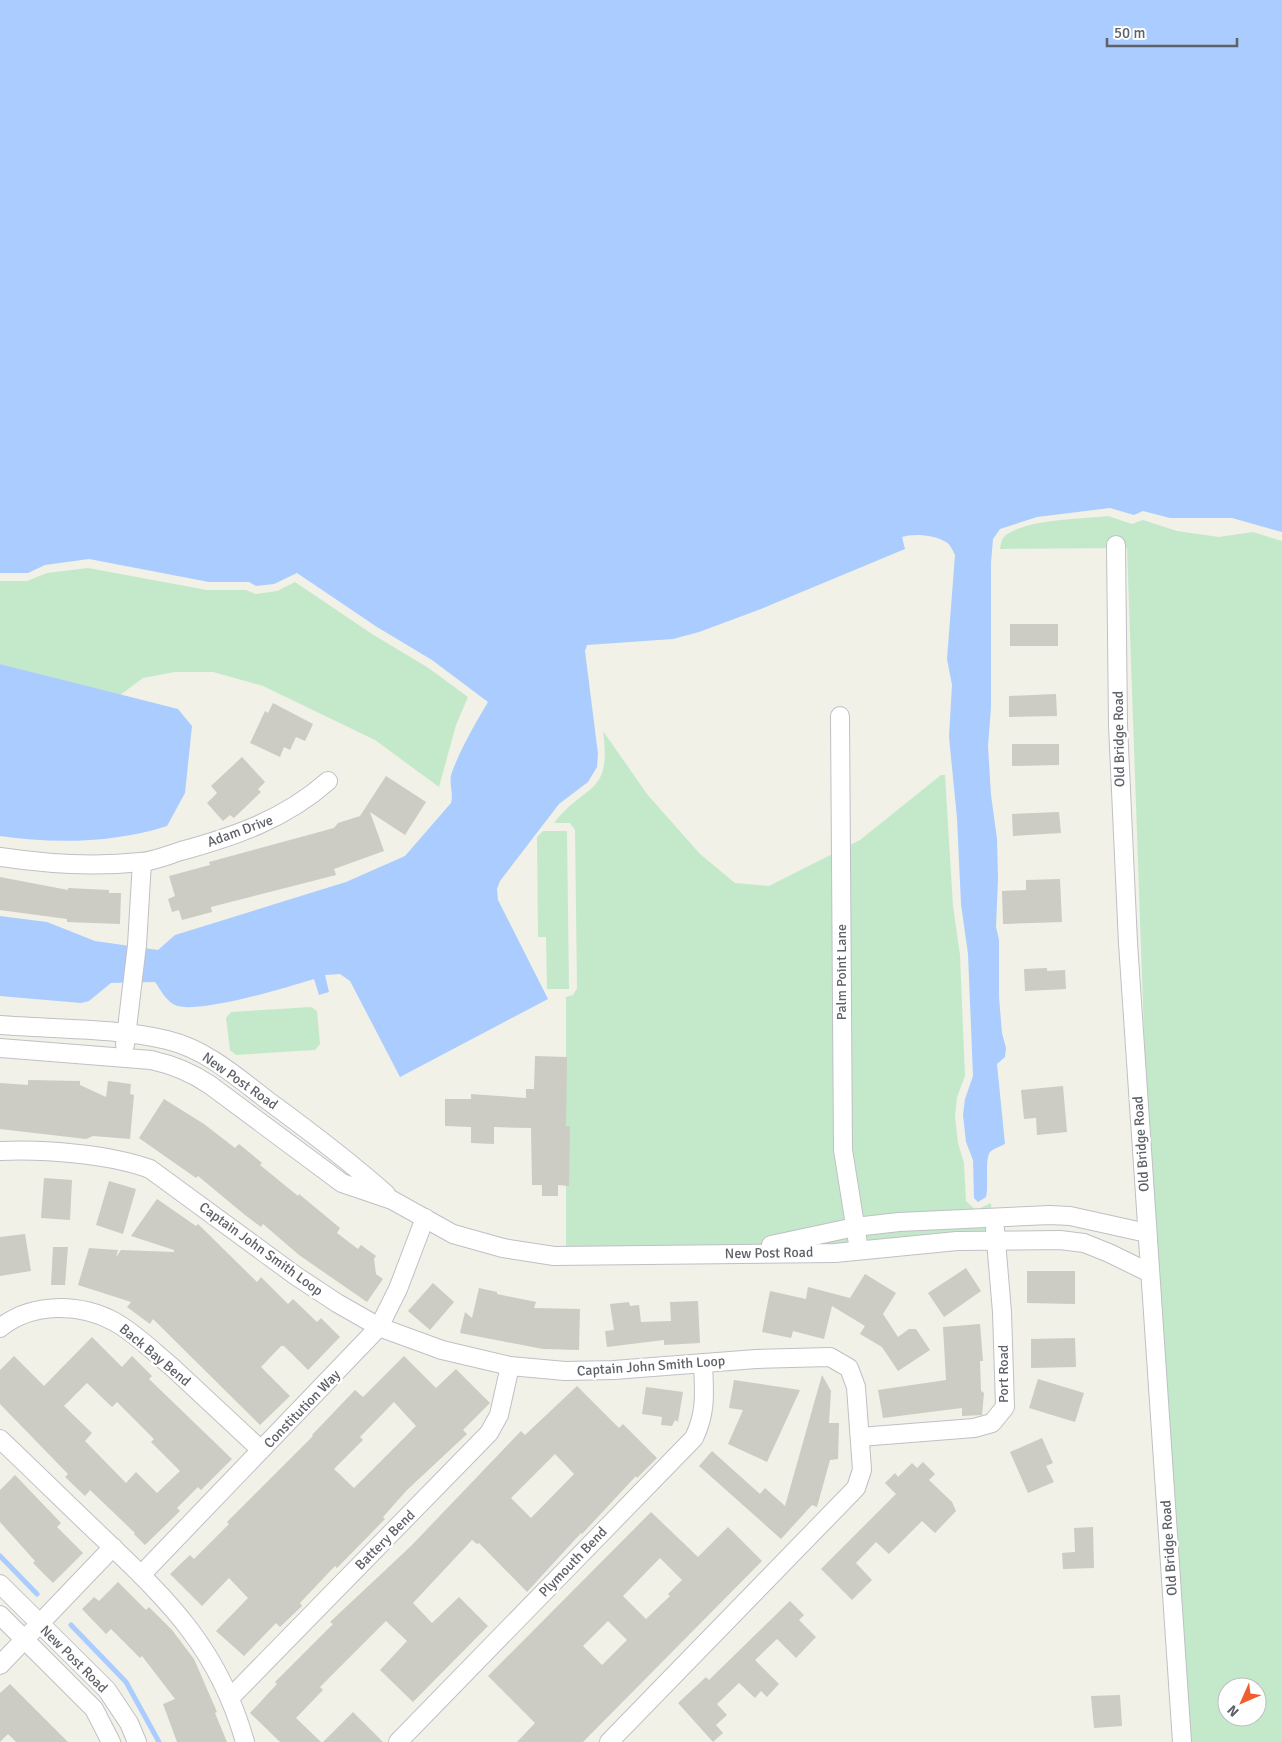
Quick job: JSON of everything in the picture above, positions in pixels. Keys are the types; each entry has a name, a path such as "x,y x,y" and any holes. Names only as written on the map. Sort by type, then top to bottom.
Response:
{"street":[{"name":"Old Bridge Road","path":"1116,545 1121,820 1182,1742"},
{"name":"Palm Point Lane","path":"840,716 842,1094 844,1150 859,1250"},
{"name":"Adam Drive","path":"0,857 74,864 142,862 209,844 263,825 297,806 328,781"},
{"path":"123,1058 137,945 142,862"},
{"name":"New Post Road","path":"0,1025 127,1034 167,1040 203,1054 336,1150 392,1200"},
{"name":"New Post Road","path":"0,1048 151,1060 173,1065 192,1073 342,1183 392,1200 453,1234 512,1250 554,1256 835,1253 957,1241 1060,1240 1084,1243 1150,1273"},
{"name":"Captain John Smith Loop","path":"0,1151 67,1154 127,1161 150,1169 296,1276 379,1327 442,1350 510,1366 589,1371 830,1357 849,1368 856,1387 862,1470 856,1488 609,1742"},
{"path":"730,1253 855,1227 899,1222 1070,1216 1147,1233"},
{"name":"Constitution Way","path":"141,1575 379,1327 398,1289 425,1218"},
{"name":"Port Road","path":"860,1437 974,1428 992,1423 1005,1407 994,1218"},
{"name":"Back Bay Bend","path":"0,1328 10,1320 31,1311 50,1308 74,1309 96,1314 116,1323 152,1350 261,1450"},
{"name":"Plymouth Bend","path":"398,1742 694,1438 702,1420 704,1400 703,1363"},
{"name":"Battery Bend","path":"231,1697 483,1440 499,1415 510,1366"},
{"path":"0,1439 141,1575 192,1631 220,1674 231,1697 245,1742"},
{"path":"0,1665 113,1548"},
{"name":"New Post Road","path":"0,1584 107,1690 119,1706 137,1742"},
{"name":"New Post Road","path":"0,1616 94,1709 112,1742"}],"green space":[{"path":"1108,516 1132,524 1143,520 1177,531 1219,537 1253,532 1282,541 1282,1742 1184,1742 1145,1062 1127,548 1000,549 1002,540 1006,535 1027,526 1055,521"},
{"path":"88,568 207,590 246,590 256,594 277,591 295,582 372,634 427,667 468,697 456,725 439,787 375,740 263,686 213,672 175,672 143,678 120,695 0,664 0,581 27,581 47,573"},
{"path":"603,731 647,794 700,854 735,883 769,886 860,840 941,775 945,775 953,906 960,955 965,1076 957,1097 955,1117 958,1143 964,1163 966,1201 976,1210 991,1203 993,1238 566,1263 566,997 573,995 577,988 575,830 570,823 554,823 594,786 600,778 604,767 605,752"},
{"path":"543,831 567,831 569,989 547,989 546,937 538,937 537,837"},
{"path":"311,1007 317,1011 320,1044 315,1050 236,1055 230,1050 226,1018 231,1012"}],"water":[{"path":"0,0 1282,0 1282,532 1232,518 1170,518 1143,511 1134,515 1110,508 1037,517 1000,529 993,539 991,563 991,707 988,746 991,795 997,839 996,927 999,940 999,997 1002,1033 1006,1048 1005,1057 997,1064 1005,1144 989,1154 986,1197 978,1202 974,1198 973,1160 966,1142 963,1115 965,1099 973,1076 968,954 961,904 957,818 949,737 952,685 947,659 955,555 947,543 930,536 912,535 902,537 905,549 761,609 699,632 673,639 587,645 585,651 598,754 597,767 588,782 559,804 500,881 497,889 498,900 548,999 400,1077 350,981 340,974 325,975 329,992 319,995 314,979 243,999 202,1006 186,1007 175,1005 166,998 155,982 111,983 89,1001 81,1003 0,996 0,916 47,922 95,941 158,950 175,935 346,882 405,856 451,803 452,772 473,727 488,702 432,660 377,627 297,573 274,584 256,586 249,582 209,582 89,559 45,565 28,573 0,573"},
{"path":"0,664 178,709 192,726 185,793 167,826 147,832 105,839 63,841 0,836"}],"building":[{"path":"1010,624 1058,624 1058,646 1010,646"},
{"path":"1056,694 1057,716 1009,717 1009,696"},
{"path":"273,703 313,724 305,741 296,737 290,750 284,747 280,757 250,743 265,711 268,713"},
{"path":"1012,744 1059,744 1059,765 1012,766"},
{"path":"242,757 265,782 258,789 261,792 234,818 230,815 223,821 207,803 217,793 211,786"},
{"path":"386,776 426,802 405,835 370,812 384,851 334,869 336,875 211,907 212,912 182,920 179,910 172,912 168,899 175,896 169,876 210,865 209,862 334,828 338,823 360,816"},
{"path":"1059,812 1061,833 1013,836 1012,814"},
{"path":"0,877 68,890 68,888 109,890 109,893 121,893 120,924 67,922 67,919 0,910"},
{"path":"1060,879 1062,922 1003,924 1002,891 1026,890 1026,880"},
{"path":"1047,968 1047,971 1065,970 1066,989 1025,991 1024,969"},
{"path":"535,1056 567,1057 566,1126 570,1126 569,1186 558,1185 558,1196 542,1196 542,1185 532,1185 531,1128 494,1127 494,1144 471,1143 471,1127 445,1126 445,1099 471,1099 471,1094 526,1098 526,1089 534,1089"},
{"path":"28,1080 80,1081 80,1085 106,1097 108,1081 131,1084 130,1094 134,1095 130,1139 93,1136 86,1139 0,1129 0,1083 28,1085"},
{"path":"1063,1086 1067,1132 1037,1135 1036,1118 1024,1119 1021,1090"},
{"path":"164,1099 204,1124 235,1148 239,1144 262,1163 260,1165 340,1228 337,1233 358,1249 361,1245 376,1256 374,1259 376,1274 383,1279 367,1302 299,1255 263,1224 261,1227 198,1176 196,1178 139,1138"},
{"path":"44,1178 72,1180 70,1220 41,1218"},
{"path":"109,1181 136,1189 123,1234 96,1225"},
{"path":"157,1199 196,1226 198,1224 257,1282 261,1277 288,1304 293,1299 317,1322 321,1318 340,1337 308,1370 284,1346 281,1346 261,1367 290,1396 260,1425 153,1319 150,1324 127,1307 131,1302 78,1285 89,1248 118,1250 116,1257 121,1250 174,1252 174,1250 131,1236"},
{"path":"25,1234 31,1271 0,1276 0,1237"},
{"path":"53,1247 68,1247 65,1285 51,1285"},
{"path":"966,1268 981,1291 944,1317 928,1293"},
{"path":"1027,1271 1075,1271 1075,1304 1027,1303"},
{"path":"865,1274 896,1293 883,1314 898,1337 909,1329 916,1329 930,1350 898,1371 882,1347 860,1334 865,1326 832,1306 824,1339 793,1331 791,1338 762,1332 770,1291 806,1299 808,1287 850,1298"},
{"path":"433,1283 454,1302 430,1330 408,1311"},
{"path":"479,1288 497,1292 497,1294 536,1302 534,1308 580,1309 579,1350 543,1349 460,1333 465,1312 472,1318"},
{"path":"698,1301 700,1343 664,1345 664,1340 607,1347 605,1331 614,1330 610,1304 629,1302 630,1306 639,1305 641,1322 671,1321 670,1302"},
{"path":"980,1324 983,1361 980,1361 981,1391 984,1393 982,1415 962,1416 962,1408 883,1418 878,1390 946,1380 943,1327"},
{"path":"92,1337 122,1367 132,1356 152,1376 149,1379 232,1459 201,1490 198,1487 177,1508 180,1511 145,1545 90,1490 85,1496 65,1477 68,1474 0,1404 0,1370 14,1356 44,1386","holes":["87,1383 112,1407 117,1402 154,1439 151,1442 180,1471 157,1493 136,1472 126,1483 85,1441 92,1433 64,1406"]},
{"path":"1075,1338 1076,1367 1031,1368 1031,1339"},
{"path":"404,1356 436,1388 456,1369 490,1403 463,1430 467,1434 407,1490 383,1517 385,1519 337,1568 335,1566 300,1603 302,1606 280,1627 276,1623 244,1656 216,1631 248,1598 229,1578 202,1606 170,1574 190,1555 194,1559 229,1524 227,1522 313,1436 355,1390 363,1397","holes":["394,1402 416,1426 354,1488 334,1469 363,1440 360,1437"]},
{"path":"822,1375 831,1391 829,1423 839,1423 838,1459 830,1460 817,1507 812,1505 781,1539 699,1466 712,1451 760,1494 765,1488 785,1506"},
{"path":"1038,1379 1084,1393 1075,1422 1029,1408"},
{"path":"734,1380 800,1390 767,1462 728,1444 743,1410 729,1408"},
{"path":"577,1386 619,1428 623,1424 657,1458 637,1478 636,1476 527,1592 479,1543 477,1544 472,1540 413,1603 432,1623 459,1597 488,1626 413,1702 380,1670 407,1641 386,1621 320,1687 323,1690 296,1718 321,1742 280,1742 250,1713 277,1684 275,1682 333,1624 330,1622 411,1546 521,1431 525,1435","holes":["555,1454 574,1474 531,1518 511,1498"]},
{"path":"646,1387 683,1392 678,1422 675,1420 672,1426 661,1425 662,1417 642,1414"},
{"path":"1042,1438 1053,1463 1046,1466 1054,1482 1028,1493 1010,1452"},
{"path":"923,1462 935,1474 929,1480 952,1502 956,1511 935,1533 922,1521 889,1554 876,1542 856,1563 872,1580 852,1600 821,1569 896,1494 885,1483 895,1473 898,1477 912,1463 917,1468"},
{"path":"15,1475 61,1523 57,1527 83,1553 53,1583 33,1563 35,1561 0,1522 0,1490"},
{"path":"651,1512 698,1557 728,1527 762,1561 583,1742 517,1742 535,1723 488,1676","holes":["660,1558 682,1580 668,1594 670,1596 646,1619 623,1596","608,1621 627,1640 602,1665 583,1646"]},
{"path":"1093,1527 1094,1568 1063,1569 1062,1553 1075,1552 1074,1528"},
{"path":"118,1582 146,1610 149,1607 172,1630 194,1659 217,1712 215,1713 227,1742 177,1742 163,1704 175,1699 142,1656 140,1658 111,1629 106,1634 82,1609 94,1597 99,1601"},
{"path":"790,1601 804,1615 799,1620 816,1637 796,1658 777,1639 755,1660 779,1684 767,1697 761,1691 755,1698 739,1683 717,1704 727,1715 716,1725 723,1733 713,1742 678,1703 706,1677 709,1680"},
{"path":"10,1684 68,1742 16,1742 8,1734 0,1742 0,1693"},
{"path":"1120,1695 1122,1726 1094,1728 1091,1696"},
{"path":"353,1712 383,1742 323,1742"}],"waterway":[{"path":"0,1556 37,1594"},
{"path":"71,1625 126,1682 159,1742"}]}
